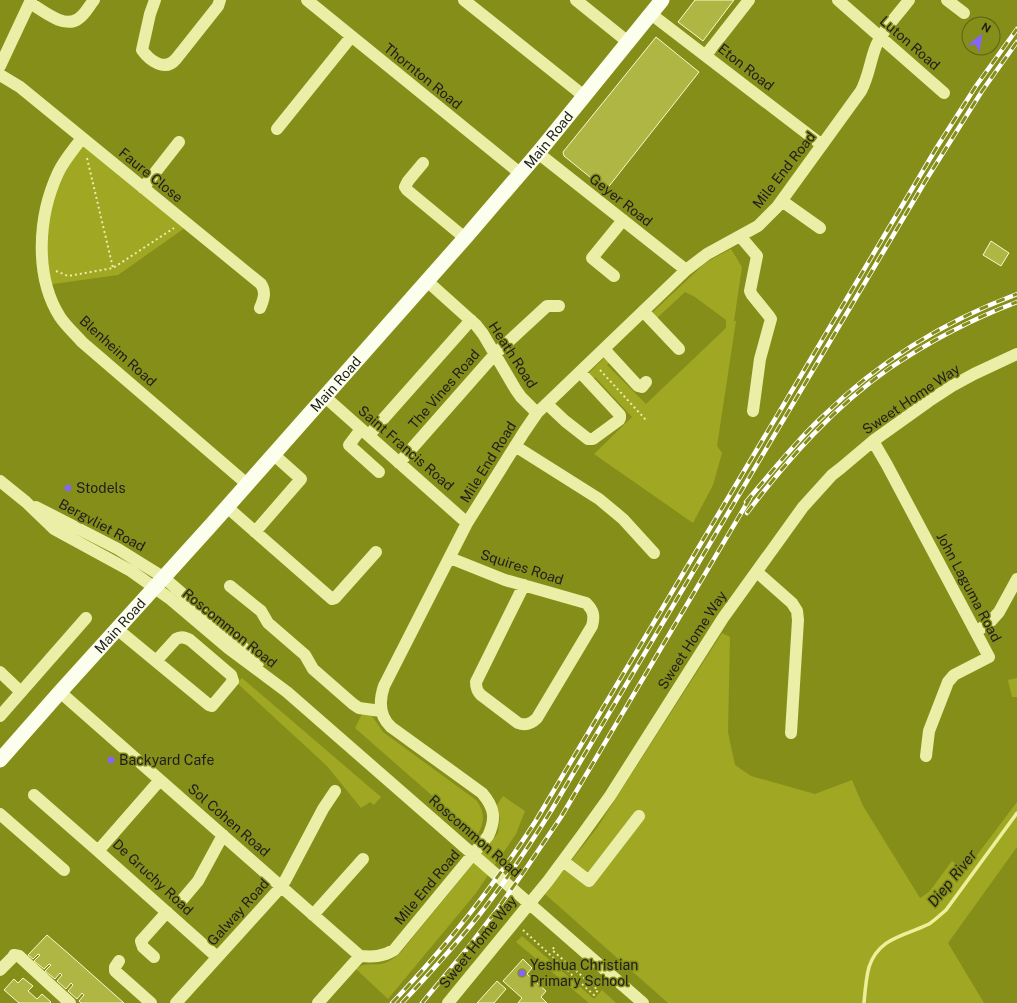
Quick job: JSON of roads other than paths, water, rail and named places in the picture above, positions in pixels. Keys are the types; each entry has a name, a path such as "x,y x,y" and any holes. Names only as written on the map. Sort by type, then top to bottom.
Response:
{"main road":[{"name":"Main Road","path":"0,760 227,507 521,174 662,0"}],"street":[{"path":"0,66 31,2 60,21 72,22 78,19 94,0"},
{"path":"155,0 150,14 142,50 146,55 165,66 172,64 218,6 220,0"},
{"name":"Thornton Road","path":"307,0 521,174"},
{"path":"464,0 584,96"},
{"path":"576,0 628,42"},
{"path":"706,56 749,0"},
{"name":"Luton Road","path":"838,0 944,93"},
{"name":"Mile End Road","path":"360,956 374,958 386,955 394,950 488,836 492,828 494,819 492,809 488,800 482,793 391,727 386,722 381,711 380,699 384,686 467,523 537,413 686,270 707,254 758,226 782,201 861,91 870,70 875,48 880,37 909,0"},
{"path":"947,0 964,13"},
{"name":"Eton Road","path":"651,14 822,145"},
{"path":"277,129 351,37"},
{"name":"Faure Close","path":"0,75 20,87 261,284 264,289 264,297 260,308"},
{"name":"Blenheim Road","path":"82,138 66,160 53,186 43,233 43,266 46,285 60,317 82,342 247,484"},
{"path":"143,188 179,142"},
{"name":"Geyer Road","path":"538,153 686,270"},
{"path":"423,163 405,187 465,238"},
{"path":"782,201 820,228"},
{"path":"614,276 592,258 623,220"},
{"path":"740,236 757,256 750,287 752,295 771,319 760,359 753,411"},
{"name":"Heath Road","path":"427,281 471,320 483,334 516,390 527,404 537,413"},
{"name":"The Vines Road","path":"399,463 495,354 548,306 559,306"},
{"path":"643,311 679,349"},
{"path":"379,472 349,446 349,444 365,432 471,320"},
{"path":"604,349 638,386 642,387 646,382"},
{"name":"Sweet Home Way","path":"448,1003 563,861 610,796 723,618 803,507 832,475 874,441 952,386 1017,354"},
{"path":"547,404 565,422 588,439 593,439 619,420 620,414 580,372"},
{"name":"Saint Francis Road","path":"324,396 467,523"},
{"name":"John Laguma Road","path":"874,441 989,657 954,675 948,682 929,731 926,756"},
{"path":"515,446 599,499 623,519 654,553"},
{"path":"254,532 301,479 273,454"},
{"name":"Bergvliet Road","path":"0,482 26,502 138,560 159,582"},
{"path":"227,507 332,599 335,598 376,552"},
{"name":"Squires Road","path":"450,558 505,580 586,603 592,609 594,618 592,626 537,718 533,722 523,725 518,724 481,695 477,689 476,682 524,586"},
{"path":"756,572 792,603 797,611 798,620 791,733"},
{"path":"976,632 991,621 999,612 1017,579"},
{"name":"Roscommon Road","path":"159,582 235,639 287,692 614,976 643,1003"},
{"path":"230,586 262,611 268,623 305,655 313,669 353,704 359,708 381,711"},
{"path":"0,716 86,618"},
{"path":"117,629 156,661 211,706 233,681 231,675 190,640 184,637 176,639 156,661"},
{"path":"0,672 21,692"},
{"name":"Sol Cohen Road","path":"60,692 360,956"},
{"name":"De Gruchy Road","path":"160,780 98,851 217,956"},
{"name":"Galway Road","path":"176,1003 281,887 323,809 335,791"},
{"path":"34,795 98,851"},
{"path":"0,814 64,870"},
{"path":"563,861 589,881 639,816"},
{"path":"182,900 198,881 223,835"},
{"path":"313,915 363,859"},
{"path":"154,957 141,945 141,941 167,912"},
{"path":"0,970 14,956 19,956 70,1003"},
{"path":"318,1003 360,956"},
{"path":"119,961 115,967 115,971 151,1003"}],"waterway":[{"name":"Diep River","path":"864,1003 869,967 873,957 879,949 886,943 929,924 946,910 1017,813"}],"railway":[{"path":"392,1003 412,982 468,916 503,870 535,822 937,147 976,86 1017,29"},
{"path":"402,1003 452,948 480,914 543,824 926,180 982,91 1017,42"},
{"path":"746,502 803,436 844,396 866,378 938,330 1017,294"},
{"path":"747,513 795,454 831,417 869,383 905,358 936,340 968,323 1017,302"},
{"path":"422,1003 496,911 561,817 750,498"}],"place":[{"name":"Stodels","path":"68,488"},
{"name":"Backyard Cafe","path":"111,760"},
{"name":"Yeshua Christian Primary School","path":"522,973"}]}
